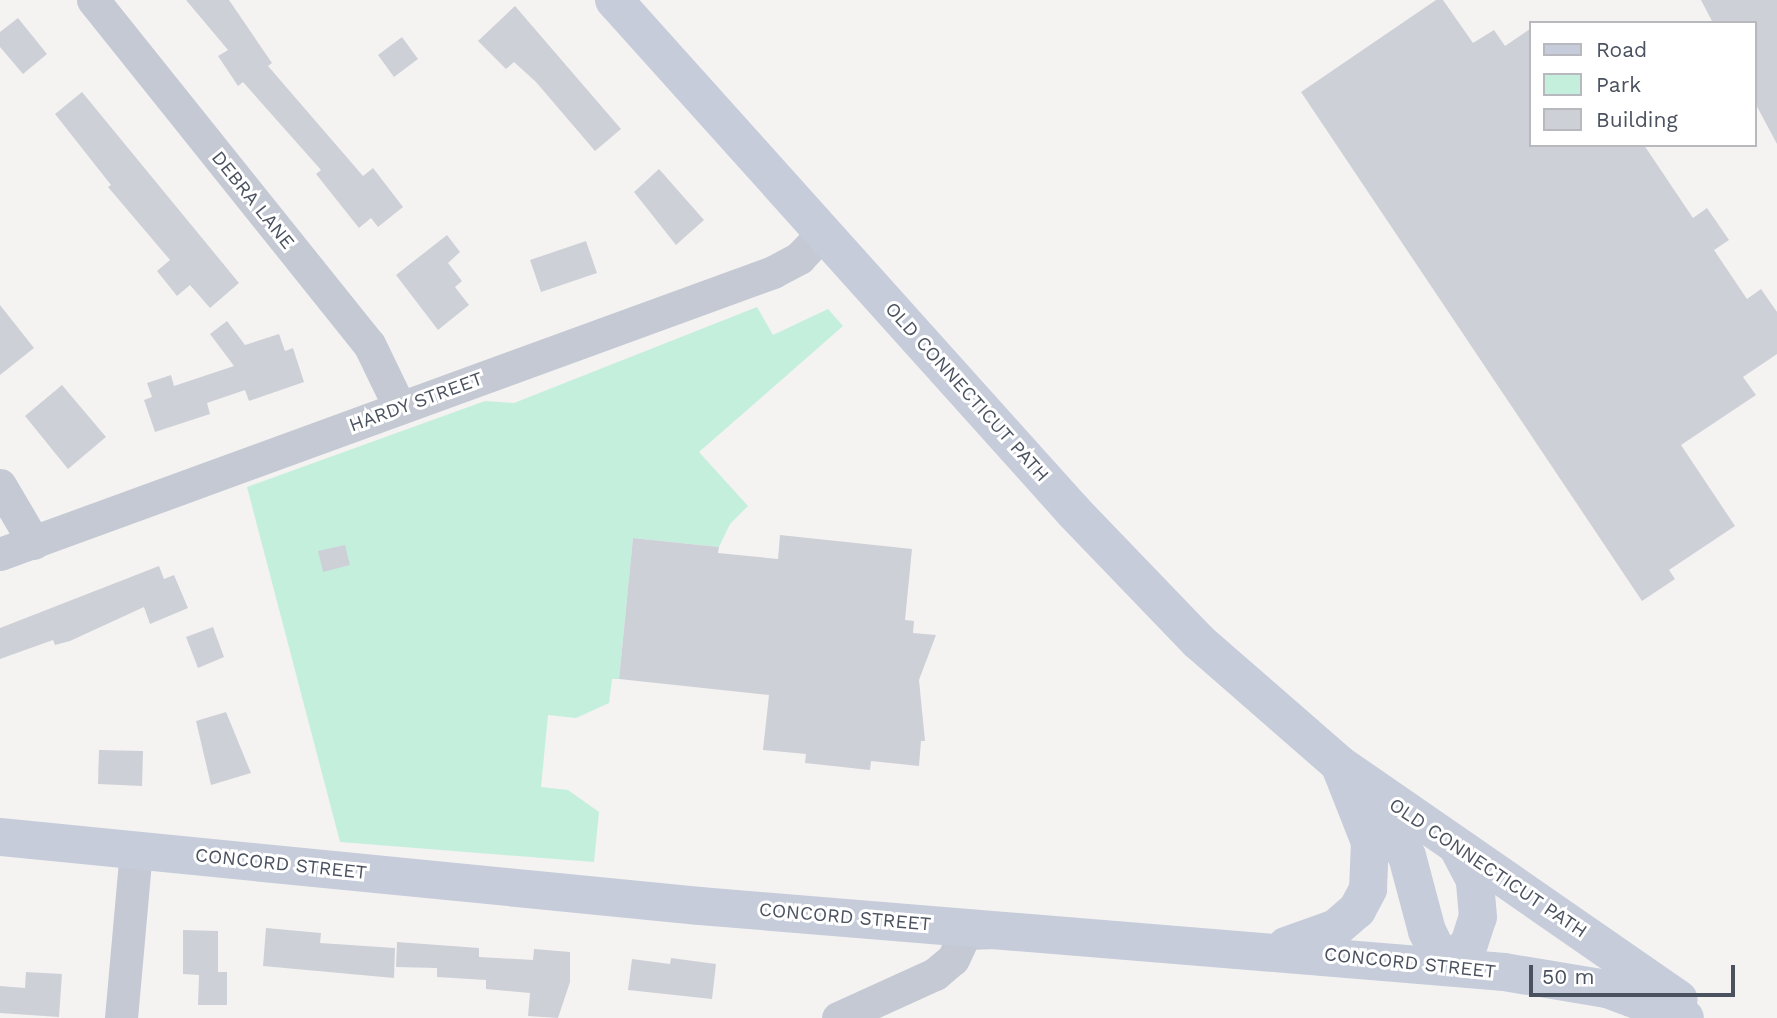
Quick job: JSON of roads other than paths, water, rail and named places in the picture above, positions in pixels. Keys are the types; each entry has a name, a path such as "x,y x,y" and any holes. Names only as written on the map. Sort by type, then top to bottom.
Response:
{"main road":[{"name":"OLD CONNECTICUT PATH","path":"614,0 822,234 1165,608 1247,687 1339,764 1706,1018"},
{"name":"OLD CONNECTICUT PATH","path":"1339,764 1407,856 1427,931 1445,967"},
{"path":"1266,949 1336,928 1357,910 1368,889 1370,842 1339,764"},
{"name":"CONCORD STREET","path":"0,837 700,906 1266,949 1445,967 1586,985 1685,1018"},
{"path":"1445,967 1469,944 1478,917 1475,880 1455,845"}],"street":[{"name":"DEBRA LANE","path":"93,0 369,344 400,408"},
{"name":"HARDY STREET","path":"0,554 772,272 799,258 822,234"},
{"path":"0,485 34,543"},
{"path":"121,1018 136,850"},
{"path":"838,1018 935,974 953,959 965,933 1022,931"}]}
